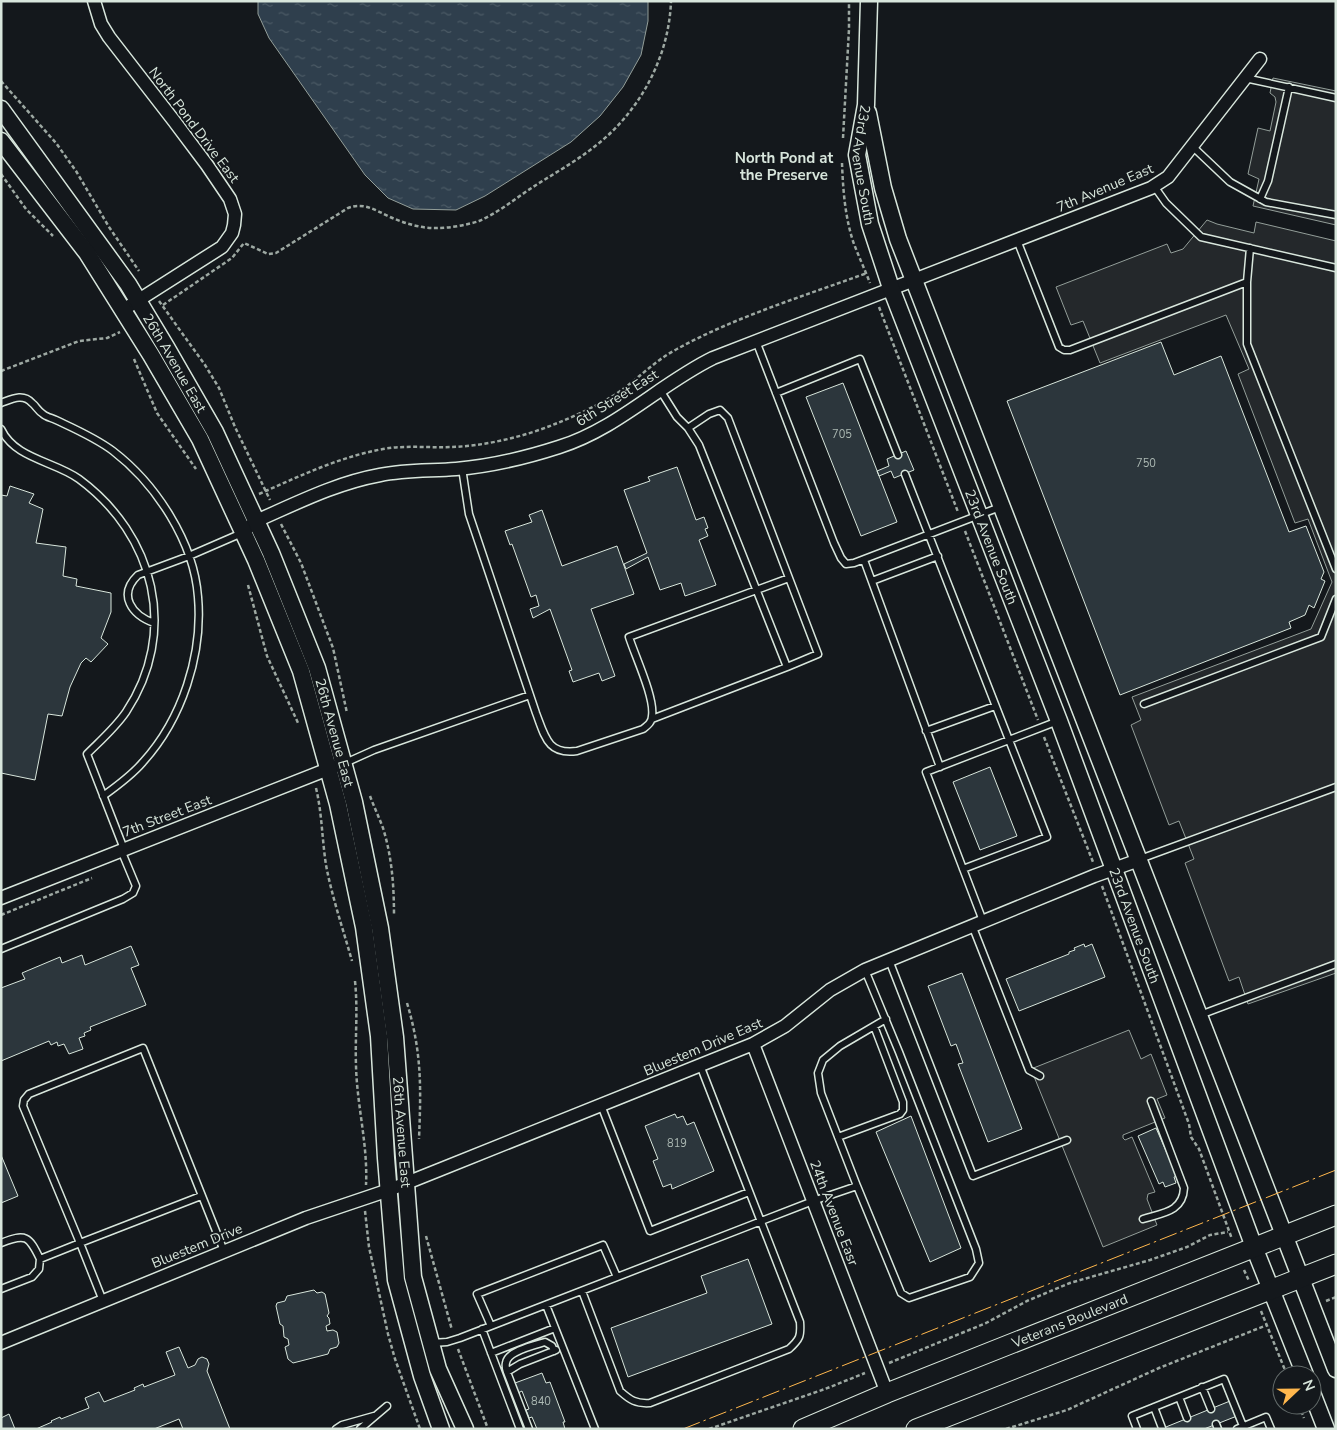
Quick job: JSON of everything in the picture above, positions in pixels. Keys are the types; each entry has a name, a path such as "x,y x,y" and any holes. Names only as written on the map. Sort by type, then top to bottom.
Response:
{"main road":[{"name":"Veterans Boulevard","path":"804,1429 887,1393 1336,1215"},
{"path":"916,1429 1336,1264"}],"street":[{"name":"North Pond Drive East","path":"94,1 101,24 109,37 207,164 230,199 235,214 232,233 222,247 123,310"},
{"path":"866,106 869,1"},
{"name":"7th Avenue East","path":"914,281 1154,186 1168,177 1260,59"},
{"name":"23rd Avenue South","path":"866,106 883,188 898,239 1336,1368"},
{"name":"23rd Avenue South","path":"866,106 857,155 870,224 891,288 1059,721 1114,869 1246,1251 1262,1292 1300,1365"},
{"name":"26th Avenue East","path":"1,109 128,284 215,432 271,553 317,668 336,766 338,804 364,927 379,1036 396,1280 422,1376 441,1429"},
{"name":"26th Avenue East","path":"1,141 86,254 151,355 200,439 243,533 301,671 336,766 354,802 380,928 395,1037 412,1277 438,1368 465,1429"},
{"name":"6th Street East","path":"243,533 256,521 324,491 363,478 404,472 493,465 562,446 616,420 696,366 756,340 914,281"},
{"name":"7th Street East","path":"1,898 336,766"},
{"name":"Bluestem Drive East","path":"406,1184 753,1044 785,1026 830,990 865,970 978,923 1139,860"},
{"name":"24th Avenue Easr","path":"753,1044 887,1393"},
{"name":"Bluestem Drive","path":"1,1343 306,1218 406,1184"},
{"path":"1321,1415 1326,1429"}],"lane":[{"path":"1245,78 1336,98"},
{"path":"1260,199 1268,182 1289,88"},
{"path":"1192,146 1230,182 1266,202 1336,215"},
{"path":"1154,186 1166,203 1201,237 1336,268"},
{"path":"1016,240 1058,347 1064,350 1070,350 1247,282"},
{"path":"1250,248 1247,282 1247,344 1336,569"},
{"path":"756,340 841,558 846,564 864,560 1002,506"},
{"path":"776,393 860,359 898,455"},
{"path":"660,390 677,417 688,428 699,445 787,667"},
{"path":"1,403 21,397 28,399 44,415 86,434 112,451 151,488 178,531 189,556 198,597 198,633 184,694 169,725 143,762 103,796"},
{"path":"652,719 818,654 728,418 720,410 688,428"},
{"path":"1,429 7,440 18,450 66,471 94,492 121,521 134,541 148,571 154,623 153,642 147,667 138,690 116,725 87,754 136,886 133,894 1,948"},
{"path":"462,468 469,514 530,695 545,738 549,744 560,751 577,751 644,729 652,719 652,706 629,637 789,578"},
{"path":"905,474 1047,837 964,869"},
{"path":"154,623 138,616 132,609 128,593 129,586 133,580 138,575 243,533"},
{"path":"872,581 938,556"},
{"path":"864,560 940,767"},
{"path":"1144,704 1321,637 1336,599"},
{"path":"336,766 374,750 530,695"},
{"path":"926,731 995,706"},
{"path":"1040,1076 1029,1070 978,923 964,869 926,772 1059,721"},
{"path":"1139,860 1336,787"},
{"path":"889,960 973,1176 1067,1140"},
{"path":"1199,1016 1336,964"},
{"path":"865,970 886,1019 976,1249 979,1263 970,1277 909,1298 901,1293 821,1093 818,1073 823,1060 840,1046 886,1019"},
{"path":"838,1137 900,1114 903,1110 903,1102 874,1026"},
{"path":"103,1301 23,1106 24,1100 29,1094 143,1048 224,1251"},
{"path":"582,1291 620,1391 629,1400 639,1404 650,1403 789,1349 800,1336 800,1322 700,1066"},
{"path":"1142,1219 1170,1211 1179,1204 1184,1196 1184,1188 1151,1101"},
{"path":"601,1105 650,1231 749,1192"},
{"path":"431,1343 455,1340 813,1201 858,1186"},
{"path":"40,1259 201,1196"},
{"path":"1,1243 18,1238 29,1240 40,1259 40,1269 32,1277 1,1289"},
{"path":"491,1326 477,1294 603,1244 617,1277"},
{"path":"546,1304 595,1429"},
{"path":"491,1353 555,1328"},
{"path":"482,1330 520,1429"},
{"path":"529,1429 507,1372 506,1362 509,1356 520,1350 545,1342 552,1346 554,1352"},
{"path":"507,1372 520,1364 563,1347"},
{"path":"1137,1429 1132,1416 1224,1379 1240,1428 1266,1417 1271,1429"},
{"path":"1202,1387 1210,1409"},
{"path":"1179,1397 1188,1418"},
{"path":"360,1429 387,1406"},
{"path":"1154,1407 1162,1428"},
{"path":"336,1429 342,1425 374,1416"},
{"path":"353,1429 374,1416"}],"path":[{"path":"157,308 232,258 244,243 268,254 276,253 348,208 357,205 368,206 392,218 417,226 437,228 479,221 500,209 594,147 618,125 641,97 656,70 665,42 671,1"},
{"path":"1,81 56,143 76,171 109,227 143,276"},
{"path":"1,174 26,209 58,241"},
{"path":"160,302 205,365 218,388 266,491 313,470 347,458 383,449 410,446 452,447 487,443 546,427 587,410 616,394 674,350 708,332 866,273 1098,875 1189,1124 1191,1137 1199,1149 1228,1232 1246,1251 1262,1292 1267,1325 1283,1365"},
{"path":"1,371 80,341 107,338 124,329"},
{"path":"120,332 123,337"},
{"path":"133,357 157,413 197,471"},
{"path":"247,580 267,656 301,731"},
{"path":"316,788 329,878 353,969"},
{"path":"354,978 358,1014 356,1066 366,1181"},
{"path":"365,1218 371,1256 388,1334 420,1429"},
{"path":"425,1230 455,1340 488,1429"},
{"path":"709,1429 825,1389 877,1368 977,1326 1027,1301 1070,1283 1150,1260 1187,1247 1210,1235 1228,1232"},
{"path":"1324,1301 1336,1296"},
{"path":"1006,1429 1067,1410 1159,1368 1267,1325"}],"shaded area":[{"path":"1273,78 1336,91 1336,225 1253,206 1259,179 1248,174 1258,128 1270,131 1276,102 1275,97 1270,93"},
{"path":"1207,220 1254,233 1256,222 1336,241 1336,973 1248,1004 1239,977 1229,981 1185,863 1194,859 1179,821 1169,825 1131,725 1141,720 1132,697 1311,629 1332,582 1308,519 1295,523 1238,374 1249,369 1226,315 1100,363 1083,321 1071,325 1056,287 1167,244 1171,253 1183,249"},
{"path":"1129,1030 1141,1059 1151,1054 1167,1095 1157,1099 1165,1118 1123,1135 1125,1140 1132,1137 1155,1192 1148,1194 1147,1199 1157,1225 1103,1247 1031,1069"}],"water":[{"path":"258,1 648,1 648,21 641,55 623,87 600,116 571,142 485,196 456,210 413,209 388,198 365,175 269,38 258,14"}],"building":[{"path":"1161,342 1174,375 1221,356 1289,532 1306,526 1324,572 1321,579 1325,581 1314,608 1309,605 1305,615 1289,622 1291,628 1120,695 1007,401"},
{"path":"843,383 897,522 861,536 806,397"},
{"path":"906,451 914,470 894,478 891,471 879,476 877,471 889,466 887,459"},
{"path":"677,467 696,520 704,517 708,528 705,529 708,536 699,540 716,585 685,596 681,583 660,590 648,557 626,569 624,564 647,553 624,490 650,481 648,477"},
{"path":"10,486 34,494 29,503 43,509 36,543 66,547 63,576 77,579 76,586 111,593 111,612 101,638 108,644 91,662 86,658 81,663 70,687 62,716 48,714 35,780 1,773 1,495 7,496"},
{"path":"542,510 562,566 617,546 634,594 591,609 615,676 602,681 599,673 573,682 569,671 572,670 550,609 533,618 530,609 539,606 536,595 531,597 512,544 510,545 505,531 532,522 529,515"},
{"path":"990,767 1017,836 980,850 953,782"},
{"path":"1084,944 1085,947 1092,944 1105,977 1019,1011 1006,979 1069,954 1069,952 1075,950 1074,948"},
{"path":"131,946 139,965 131,968 146,1005 90,1027 91,1030 84,1033 85,1036 79,1038 83,1049 69,1054 64,1044 58,1046 57,1042 51,1045 49,1041 1,1061 1,988 25,979 22,973 60,957 62,963 82,955 85,965"},
{"path":"962,973 1022,1129 988,1142 958,1064 963,1063 956,1044 951,1046 928,986"},
{"path":"675,1114 677,1118 683,1116 687,1125 694,1122 714,1171 672,1189 671,1184 663,1187 653,1161 658,1159 645,1126"},
{"path":"911,1116 961,1248 930,1262 876,1132"},
{"path":"1156,1128 1177,1176 1174,1177 1176,1183 1165,1187 1163,1182 1159,1184 1138,1136"},
{"path":"1,1155 18,1196 1,1203"},
{"path":"748,1259 772,1324 628,1377 611,1328 707,1293 701,1276"},
{"path":"314,1290 317,1293 322,1292 325,1294 329,1313 327,1316 330,1324 326,1326 327,1331 333,1330 337,1332 339,1343 337,1347 330,1349 328,1354 293,1363 288,1359 285,1347 289,1345 288,1339 284,1337 283,1326 280,1324 276,1306 277,1303 285,1301 287,1296"},
{"path":"179,1347 188,1368 195,1365 198,1359 202,1357 207,1359 209,1364 207,1371 230,1429 183,1429 179,1419 154,1429 36,1429 60,1417 61,1419 89,1408 85,1398 99,1392 104,1402 135,1390 134,1388 143,1384 144,1387 175,1375 166,1352"},
{"path":"542,1373 546,1383 550,1382 565,1422 563,1422 565,1429 537,1429 532,1417 529,1418 526,1410 529,1409 522,1391 518,1393 515,1383"},
{"path":"1230,1401 1237,1416 1204,1429 1161,1429"},
{"path":"9,1414 15,1429 1,1429 1,1418"}],"power":[{"path":"683,1429 1336,1170"}],"district":[{"name":"North Pond at the Preserve","path":"784,166"}]}
